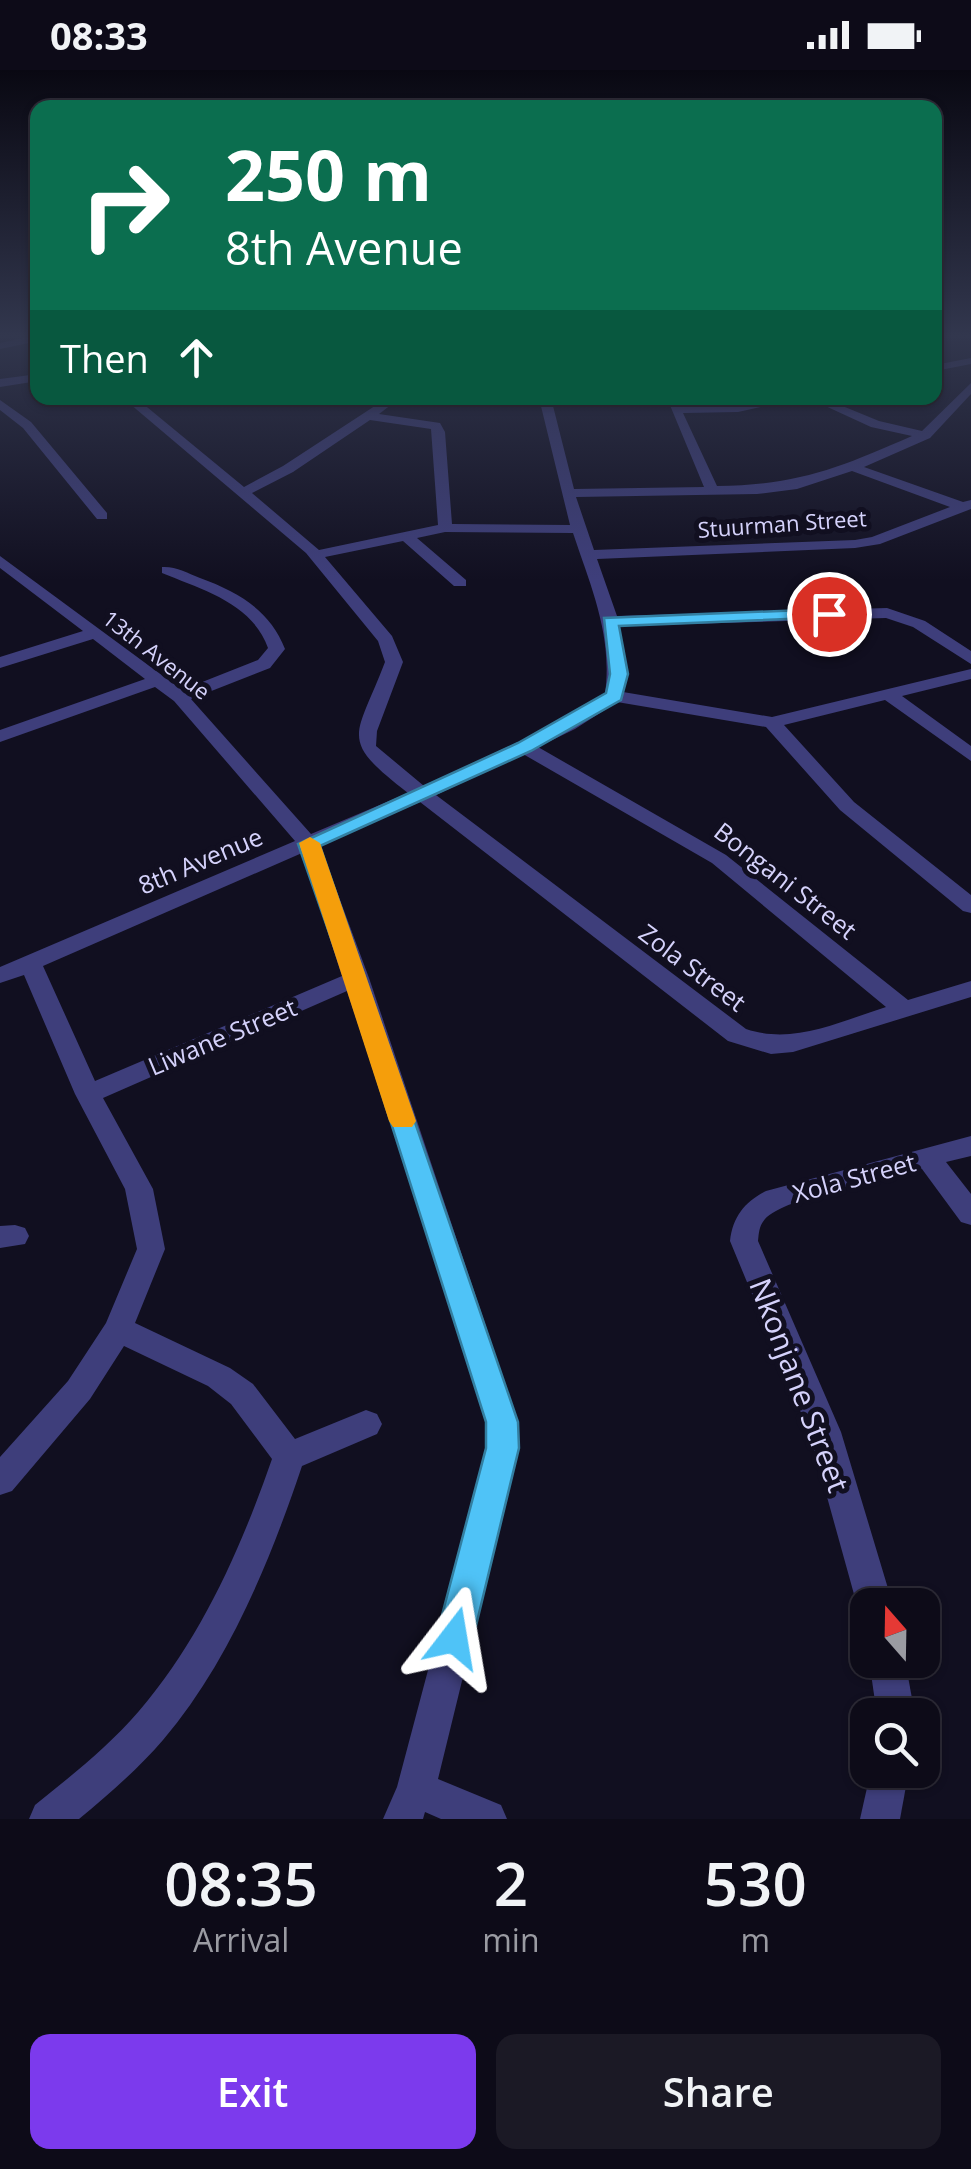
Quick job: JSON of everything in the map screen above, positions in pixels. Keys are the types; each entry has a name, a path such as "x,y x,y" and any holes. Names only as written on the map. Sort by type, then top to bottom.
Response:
{"street":[{"path":"18,418 102,516"},
{"path":"152,418 315,555 445,528 578,528"},
{"path":"242,493 288,469 366,418"},
{"path":"379,418 436,426 445,528"},
{"path":"550,418 578,528 610,621 618,663 614,696 772,722 971,674"},
{"path":"679,418 712,490"},
{"path":"860,418 925,435"},
{"path":"571,493 797,485 852,467 925,435 942,418"},
{"path":"852,467 967,506"},
{"name":"Stuurman Street","path":"588,556 856,544 875,541 967,506"},
{"path":"406,536 460,584"},
{"name":"Zola Street","path":"315,555 392,652 394,662 368,730 367,746 376,759 738,1034 770,1046 793,1044 971,990"},
{"name":"13th Avenue","path":"0,561 180,696 309,844"},
{"path":"167,570 236,600 274,634 277,649 264,664 180,696"},
{"path":"610,621 887,613 919,624 971,659"},
{"path":"0,663 95,633"},
{"path":"0,736 157,680"},
{"name":"8th Avenue","path":"0,976 422,794 525,747 614,696"},
{"path":"890,696 971,755"},
{"path":"772,722 847,806 971,906"},
{"name":"Bongani Street","path":"525,747 695,842 902,1008"},
{"path":"309,844 357,978 502,1422 502,1448 409,1804 487,1819"},
{"path":"0,1480 79,1390 118,1330 151,1248 138,1189 88,1094 30,963"},
{"name":"Liwane Street","path":"88,1094 357,978"},
{"name":"Xola Street","path":"745,1222 756,1209 776,1198 971,1146"},
{"path":"928,1158 971,1214"},
{"name":"Nkonjane Street","path":"745,1222 744,1240 825,1432 870,1588"},
{"path":"118,1330 220,1377 242,1394 289,1456"},
{"path":"48,1819 104,1773 164,1710 262,1538 289,1456 366,1424"},
{"path":"880,1819 886,1788"}],"slow traffic":[{"path":"310,843 403,1121"}],"route":[{"path":"454,1638 502,1448 502,1422 357,978 309,844 525,747 614,696 619,674 610,621 829,614"}]}
